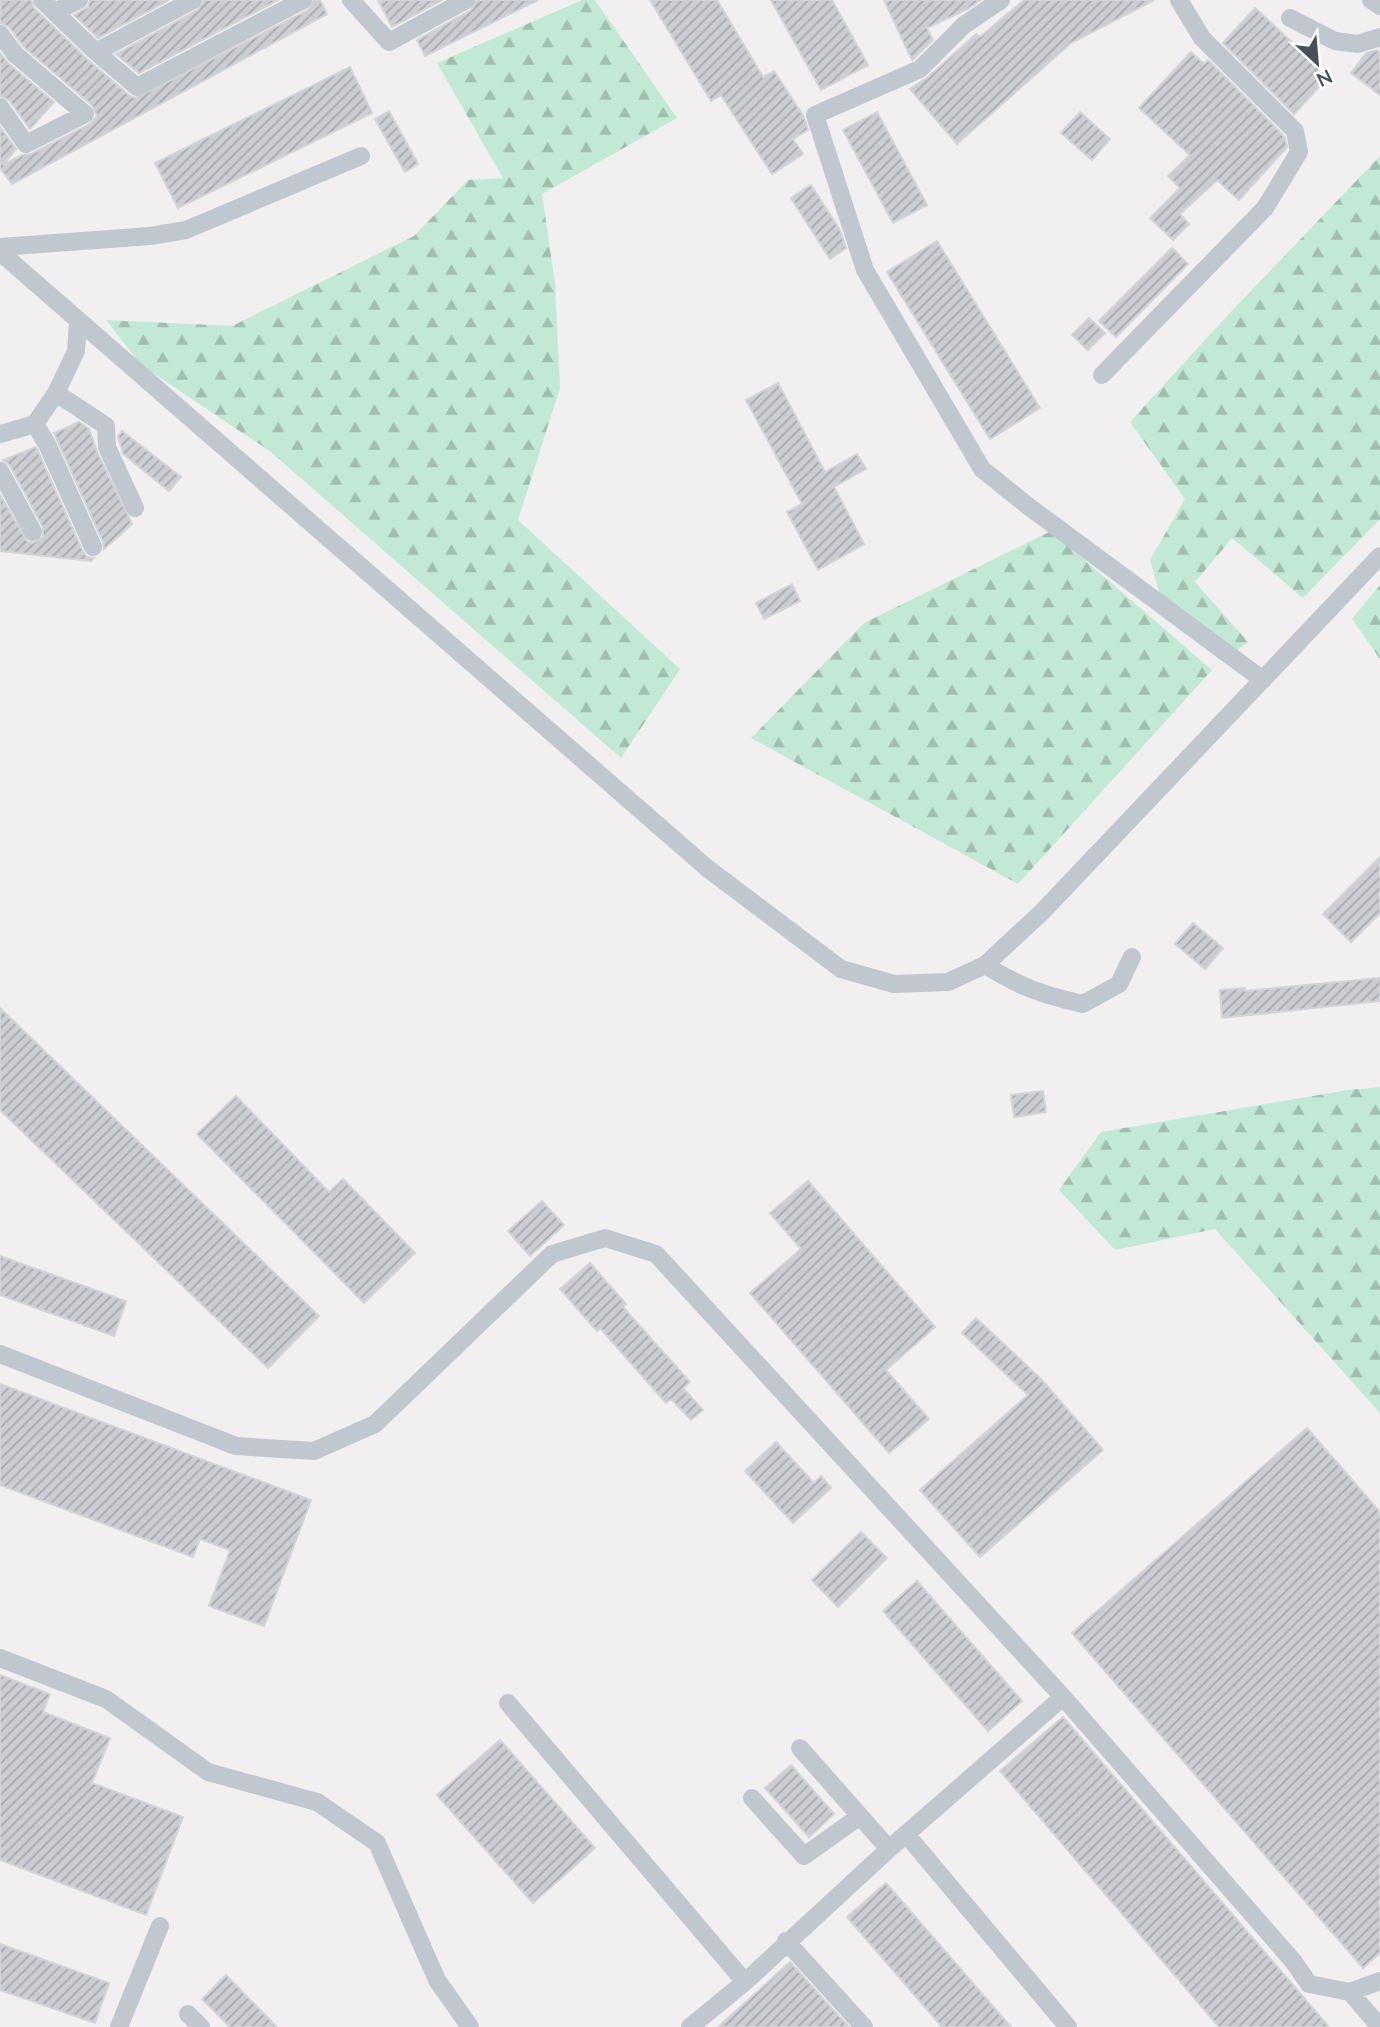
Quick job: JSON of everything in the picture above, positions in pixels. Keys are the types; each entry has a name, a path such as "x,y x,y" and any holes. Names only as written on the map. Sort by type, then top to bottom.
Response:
{"lane":[{"path":"48,6 79,0"},
{"path":"96,52 192,0"},
{"path":"48,6 136,87 303,0"},
{"path":"351,0 389,42 466,0"},
{"path":"1001,0 964,25 920,69 815,115 865,270 982,469 1263,680"},
{"path":"1102,375 1265,208 1299,152 1296,131 1202,38 1179,0"},
{"path":"1371,0 1380,6"},
{"path":"1290,18 1335,41 1358,44 1380,37"},
{"path":"0,34 15,54 85,114 26,144 0,107"},
{"path":"0,247 150,236 186,230 361,156"},
{"path":"0,253 707,869 841,969 894,984 948,982 985,965 1042,912 1380,556"},
{"path":"0,434 34,424 57,393 76,351 78,322"},
{"path":"57,393 106,426 107,447 135,508"},
{"path":"34,424 47,444 93,547"},
{"path":"0,471 33,532"},
{"path":"985,965 1045,996 1083,1003 1119,984 1132,957"},
{"path":"0,1354 236,1446 314,1451 374,1424 552,1254 606,1238 656,1254 1063,1697 1293,1962 1309,1984 1350,1992 1380,1981"},
{"path":"0,1658 106,1699 208,1772 317,1802 377,1843 437,1980 470,2027"},
{"path":"690,2027 745,1982 786,1941 1063,1697"},
{"path":"508,1703 745,1982"},
{"path":"800,1748 889,1849"},
{"path":"752,1798 804,1856 860,1816"},
{"path":"906,1834 1068,2027"},
{"path":"119,2027 160,1926"},
{"path":"786,1941 864,2027"},
{"path":"1350,1992 1380,2027"},
{"path":"188,2014 201,2027"}],"green space":[{"path":"582,0 595,0 677,118 542,194 555,283 560,388 518,520 680,669 621,758 271,452 141,365 106,320 232,326 414,236 468,180 503,178 437,63"},
{"path":"1380,156 1380,519 1303,598 1232,538 1195,582 1248,642 1222,661 1167,620 1150,560 1185,499 1130,422"},
{"path":"1051,531 1212,670 1018,884 751,738 864,623"},
{"path":"1380,585 1380,659 1352,619"},
{"path":"1380,1087 1380,1413 1215,1229 1115,1250 1059,1190 1101,1132 1348,1090"}],"building":[{"path":"1,0 31,0 34,8 88,60 130,96 136,98 308,10 314,0 320,0 327,14 12,184 0,168 0,127 16,149 3,165 90,124 97,116 92,105 23,46 9,27 0,23"},
{"path":"90,0 169,0 98,38 74,15 88,7"},
{"path":"204,0 278,0 139,73 116,54 198,10"},
{"path":"378,0 442,0 392,27"},
{"path":"477,0 538,0 425,56 417,40 471,10"},
{"path":"650,0 717,0 763,77 774,71 804,117 808,130 793,139 803,154 772,174 721,95 711,101"},
{"path":"771,0 832,0 868,65 821,90"},
{"path":"884,0 981,0 927,28 933,40 912,60"},
{"path":"1024,0 1154,0 1071,43 957,144 910,89 928,77 976,34 980,37"},
{"path":"1255,8 1329,76 1294,114 1223,43"},
{"path":"1377,50 1380,53 1380,95 1351,73 1366,53"},
{"path":"1191,52 1204,64 1208,60 1279,131 1285,138 1287,147 1239,200 1217,180 1180,214 1189,224 1173,240 1150,218 1180,188 1168,176 1190,155 1139,108"},
{"path":"0,53 54,102 30,129 9,100 0,96"},
{"path":"350,67 372,113 178,208 155,163"},
{"path":"389,111 418,164 405,172 375,119"},
{"path":"877,112 927,205 893,223 843,130"},
{"path":"1080,112 1110,139 1092,160 1061,133"},
{"path":"811,185 840,230 846,248 830,259 791,198"},
{"path":"937,241 1040,408 990,439 887,272"},
{"path":"1172,248 1188,264 1116,337 1099,321"},
{"path":"1089,318 1105,333 1088,350 1072,335"},
{"path":"778,383 825,472 857,454 866,469 834,487 864,544 818,570 787,512 802,504 746,400"},
{"path":"79,422 89,429 97,452 132,524 104,549 54,433"},
{"path":"122,431 181,477 169,491 123,454 118,436"},
{"path":"36,447 83,552 87,557 94,558 91,561 0,551 0,495 27,541 33,543 43,537 43,527 10,466 3,460"},
{"path":"792,584 800,601 764,619 756,603"},
{"path":"1380,857 1380,913 1351,942 1323,914"},
{"path":"1193,923 1223,948 1205,969 1175,944"},
{"path":"1380,978 1380,1001 1222,1018 1220,990 1245,988 1245,991"},
{"path":"0,1008 319,1316 268,1368 0,1110"},
{"path":"1043,1091 1046,1112 1014,1117 1011,1095"},
{"path":"236,1096 329,1192 343,1179 415,1253 364,1303 197,1134"},
{"path":"808,1181 935,1327 886,1370 929,1419 889,1453 750,1293 801,1249 770,1213"},
{"path":"542,1201 564,1225 530,1256 508,1231"},
{"path":"0,1256 126,1301 114,1336 0,1295"},
{"path":"590,1263 626,1304 623,1307 690,1382 683,1388 703,1410 691,1420 671,1399 666,1403 600,1328 597,1331 560,1289"},
{"path":"976,1318 1041,1379 1103,1450 980,1557 920,1490 1028,1395 962,1333"},
{"path":"0,1384 311,1500 264,1626 209,1606 230,1550 200,1539 193,1557 0,1485"},
{"path":"1307,1428 1380,1512 1380,1953 1363,1968 1072,1633"},
{"path":"776,1442 814,1483 821,1476 831,1488 793,1523 745,1471"},
{"path":"861,1532 887,1558 838,1607 812,1580"},
{"path":"917,1581 1022,1701 988,1731 883,1611"},
{"path":"0,1675 50,1694 43,1712 110,1738 92,1783 183,1817 146,1915 0,1860"},
{"path":"1063,1717 1329,2027 1219,2027 1000,1771"},
{"path":"500,1740 595,1848 533,1903 437,1795"},
{"path":"791,1765 834,1814 809,1837 765,1788"},
{"path":"886,1883 1011,2027 942,2027 847,1917"},
{"path":"0,1944 109,1983 95,2023 0,1990"},
{"path":"790,1962 849,2027 718,2027"},
{"path":"226,1975 277,2027 230,2027 202,1999"}]}
